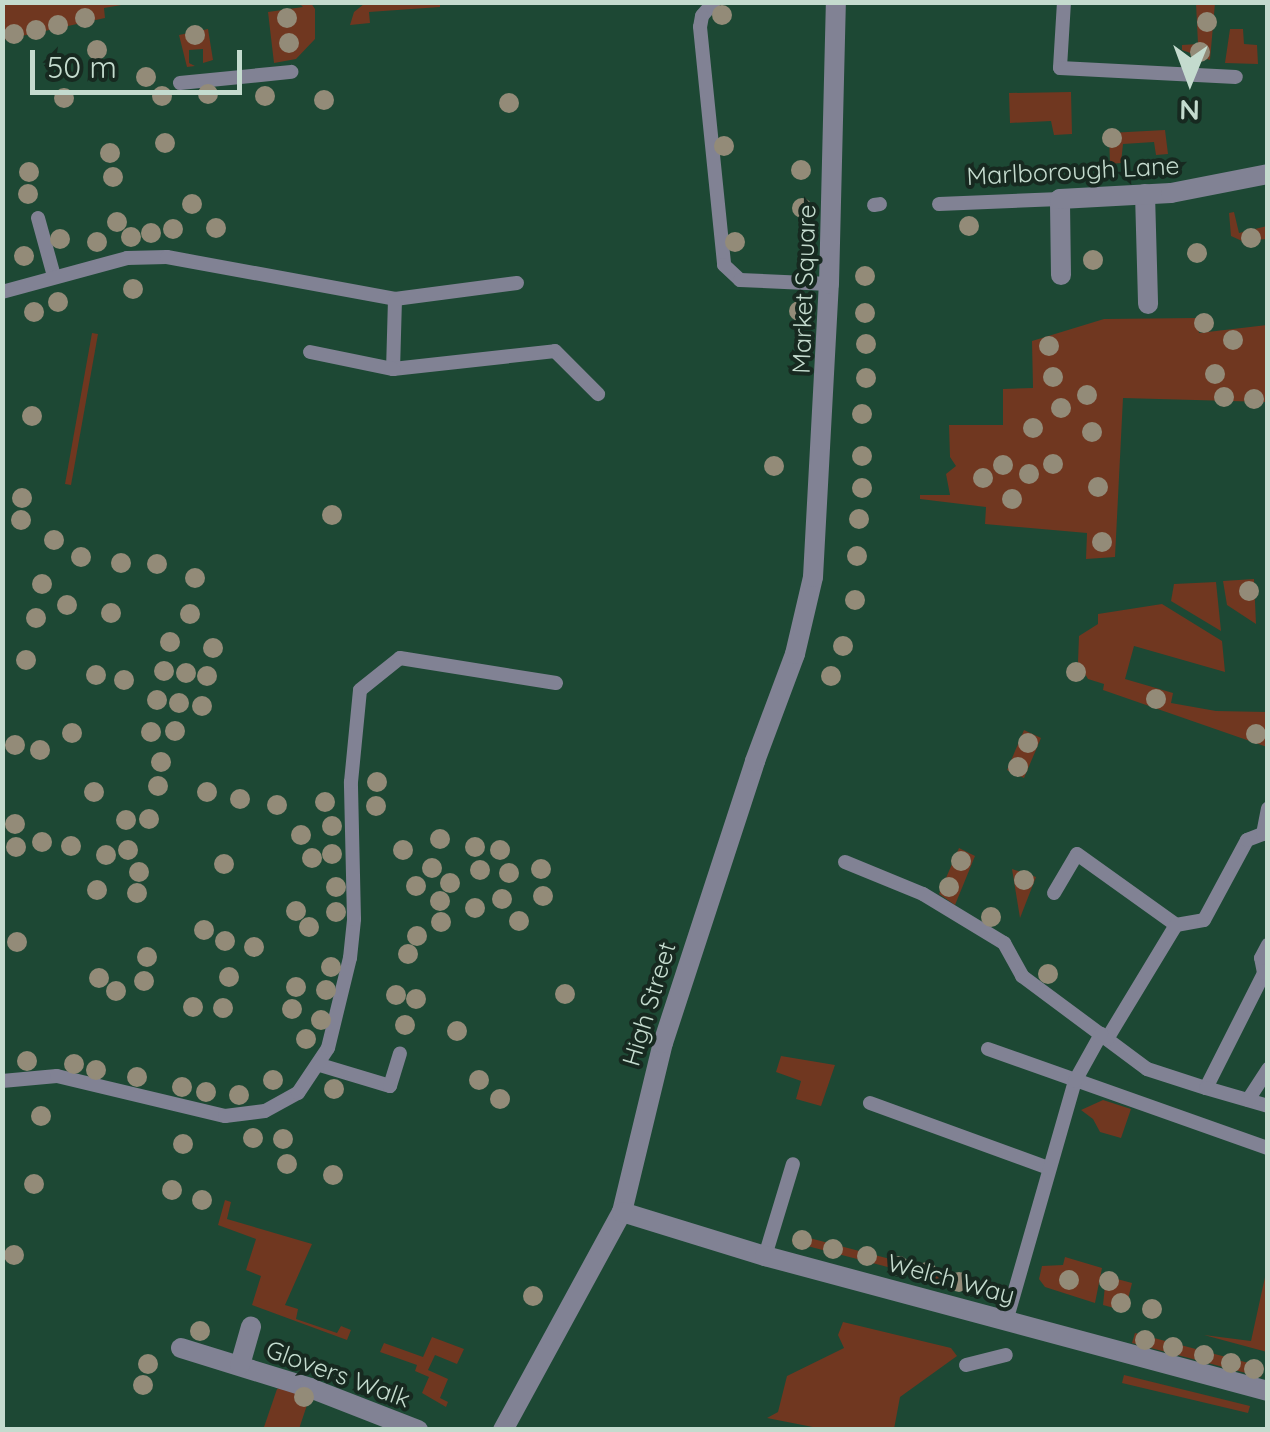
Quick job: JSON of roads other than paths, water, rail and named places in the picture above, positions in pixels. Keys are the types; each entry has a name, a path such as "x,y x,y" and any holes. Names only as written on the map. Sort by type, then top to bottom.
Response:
{"street":[{"name":"Market Square","path":"813,578 830,284 836,2"},
{"name":"Marlborough Lane","path":"1060,200 1183,191 1268,174"},
{"path":"1145,194 1148,304"},
{"path":"1060,200 1061,274"},
{"name":"High Street","path":"503,1430 622,1212 663,1043 743,796 795,654 813,578"},
{"name":"Welch Way","path":"622,1212 765,1256 1006,1318 1268,1392"},
{"name":"Glovers Walk","path":"240,1365 250,1327"},
{"name":"Glovers Walk","path":"181,1348 240,1365 418,1430"}],"lane":[{"path":"714,2 702,16 700,27 724,265 740,280 830,284"},
{"path":"1064,2 1060,68 1236,77"},
{"path":"180,83 291,72"},
{"name":"Marlborough Lane","path":"939,204 1060,200"},
{"path":"38,218 54,276"},
{"path":"2,292 127,258 167,257 396,299 517,282"},
{"path":"393,369 396,299"},
{"path":"310,352 393,369 554,351 598,394"},
{"path":"2,1081 57,1076 235,1116 265,1111 298,1094 320,1064 344,992 353,934 351,782 360,690 400,658 556,682"},
{"path":"1006,1318 1075,1082 1176,926 1204,920 1247,840 1263,834 1268,808"},
{"path":"1054,893 1076,854 1176,926"},
{"path":"846,862 924,894 1004,943 1022,976 1147,1069 1268,1106"},
{"path":"1206,1088 1264,973 1260,958 1268,945"},
{"path":"988,1049 1268,1148"},
{"path":"320,1064 390,1086 400,1053"},
{"path":"1248,1100 1268,1069"},
{"path":"870,1104 1049,1168"},
{"path":"765,1256 793,1164"},
{"path":"966,1366 1006,1355"}]}
